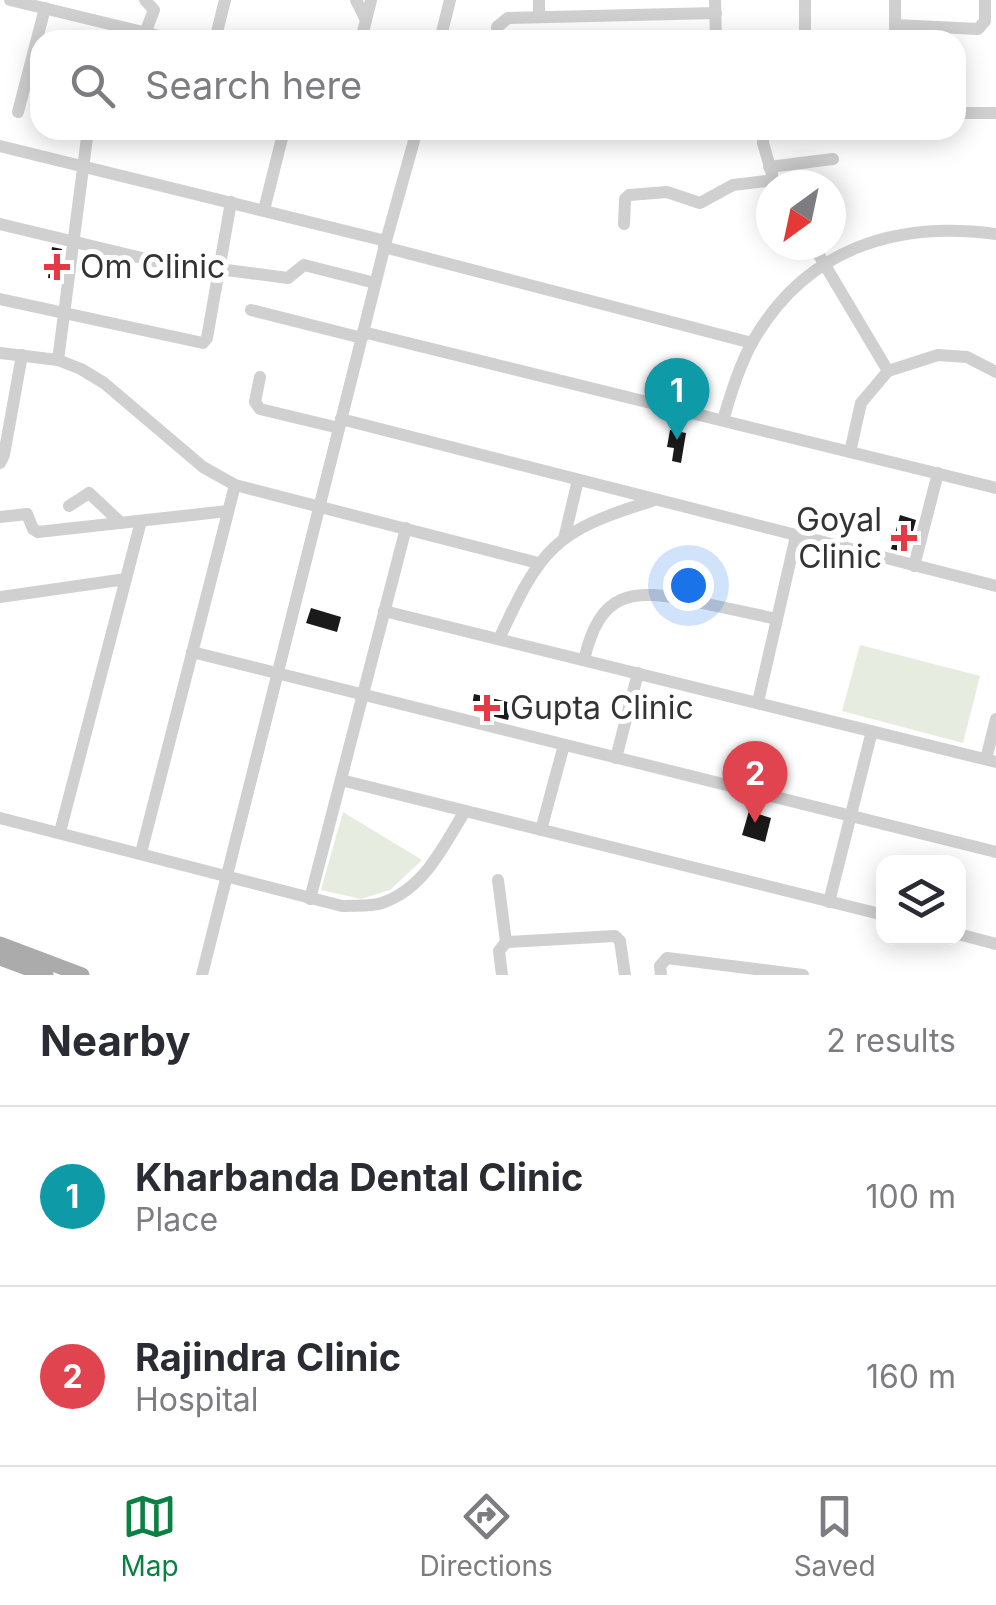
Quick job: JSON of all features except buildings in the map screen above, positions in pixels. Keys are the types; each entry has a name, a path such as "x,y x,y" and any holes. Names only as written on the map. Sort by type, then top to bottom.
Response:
{"main road":[{"path":"0,944 82,975"},
{"path":"0,958 46,975"}],"street":[{"path":"10,0 137,30"},
{"path":"144,0 154,10 146,30"},
{"path":"218,30 225,0"},
{"path":"356,0 366,20"},
{"path":"364,30 371,0"},
{"path":"442,30 450,0"},
{"path":"539,0 540,15"},
{"path":"805,0 805,30"},
{"path":"895,0 895,30"},
{"path":"957,30 978,29 985,21 985,0"},
{"path":"499,30 501,21 540,15 716,6"},
{"path":"39,30 45,8"},
{"path":"18,112 30,66"},
{"path":"966,112 996,112"},
{"path":"58,360 87,140"},
{"path":"264,210 281,140"},
{"path":"202,975 375,282 414,140"},
{"path":"763,140 771,170"},
{"path":"0,146 264,210 752,343"},
{"path":"796,170 833,159"},
{"path":"624,224 629,195 667,192 700,203 733,185 756,180"},
{"path":"0,299 204,344 231,202"},
{"path":"0,224 218,272 288,278 304,266 375,282"},
{"path":"723,420 752,343 783,300 824,264 866,242 913,231 960,228 996,234"},
{"path":"822,260 888,371"},
{"path":"252,310 996,488"},
{"path":"0,352 58,360 104,383 174,446 235,485 538,563"},
{"path":"850,452 862,403 888,371 938,354 967,357 996,372"},
{"path":"0,463 22,355"},
{"path":"260,377 255,402 260,409 578,480 996,586"},
{"path":"914,566 938,473"},
{"path":"564,539 578,480"},
{"path":"142,853 235,485"},
{"path":"69,506 89,493 121,523"},
{"path":"499,639 538,563 564,539 586,524 655,500"},
{"path":"0,517 27,514 38,532 228,511"},
{"path":"60,832 141,521"},
{"path":"310,898 406,528"},
{"path":"758,702 796,536"},
{"path":"0,596 126,579"},
{"path":"584,660 589,638 605,610 630,594 657,593 777,620"},
{"path":"384,612 991,761 996,718"},
{"path":"192,652 996,852"},
{"path":"616,758 638,673"},
{"path":"829,902 872,731"},
{"path":"541,830 564,744"},
{"path":"340,780 876,913"},
{"path":"0,818 342,906 379,904 408,890 430,868 465,811"},
{"path":"498,880 506,942 499,951 502,975"},
{"path":"506,942 615,936 620,942 626,975"},
{"path":"966,936 996,944"},
{"path":"660,975 660,966 668,958 803,975"}],"shaded area":[{"path":"860,645 980,676 963,743 842,711"},
{"path":"343,812 422,860 390,890 361,899 321,890"}],"place":[{"name":"Om Clinic","path":"57,267"},
{"name":"Kharbanda Dental Clinic","path":"677,440"},
{"name":"Goyal Clinic","path":"904,538"},
{"name":"Gupta Clinic","path":"487,708"},
{"name":"Rajindra Clinic","path":"755,823"}]}
